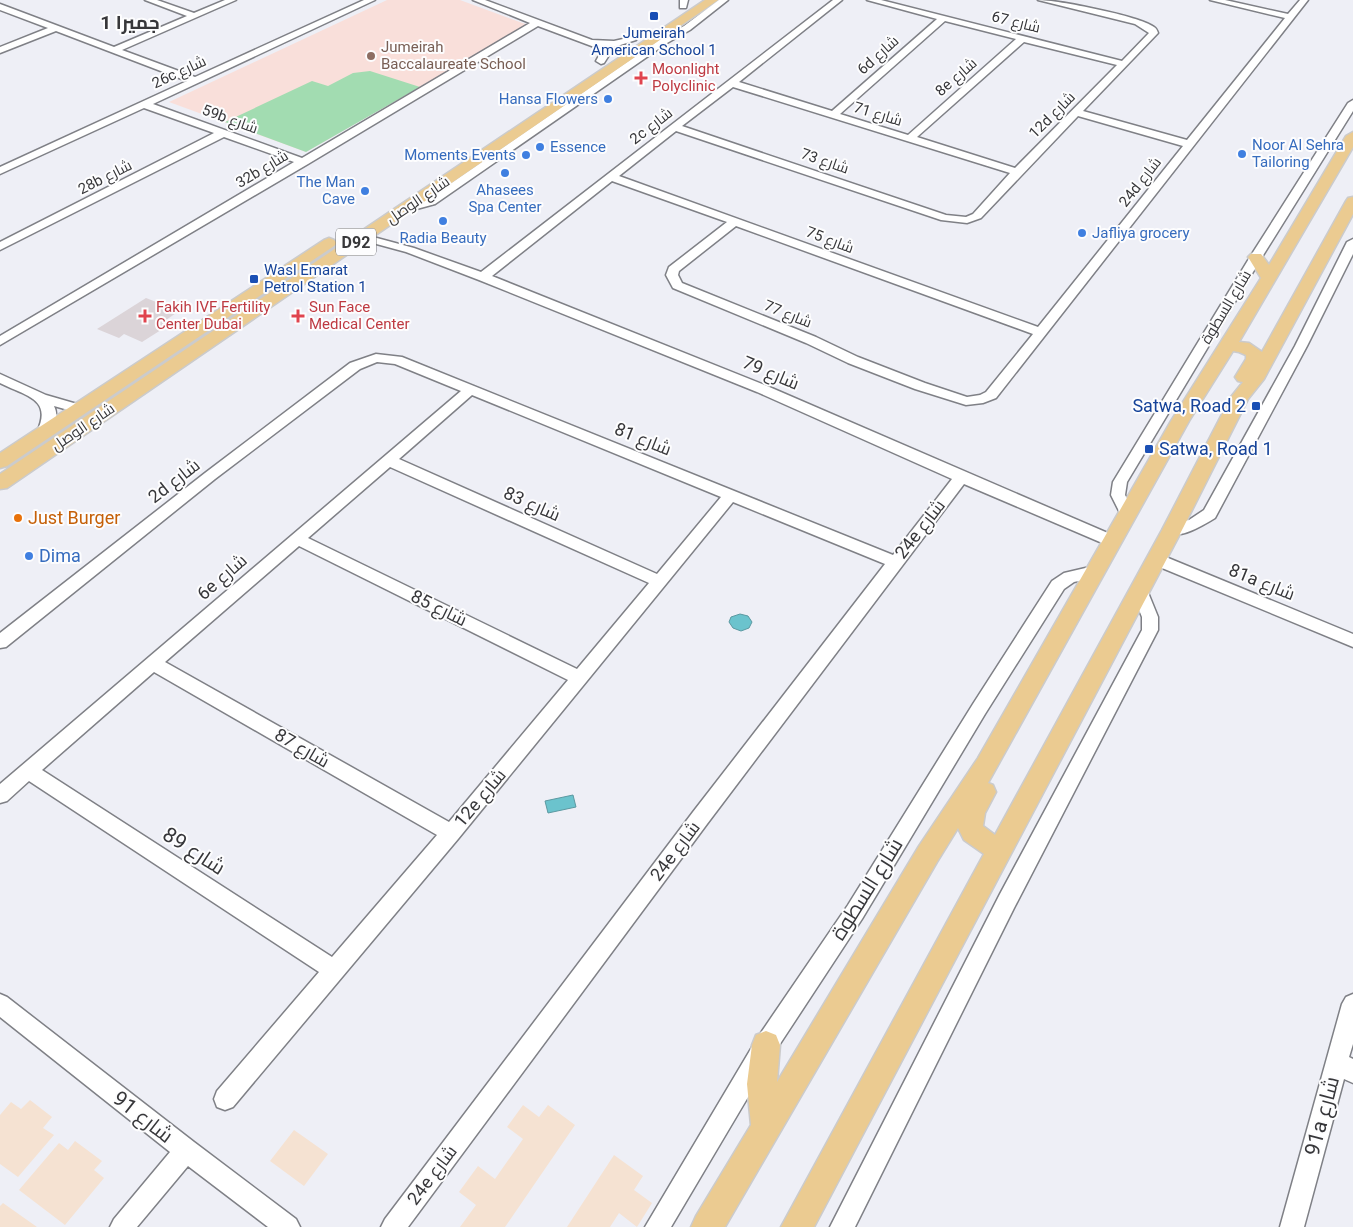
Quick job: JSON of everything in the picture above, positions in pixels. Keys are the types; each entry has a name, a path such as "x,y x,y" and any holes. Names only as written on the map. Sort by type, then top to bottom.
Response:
{"main road":[{"path":"636,44 701,0"},
{"name":"شارع الوصل","path":"528,110 602,61 636,44 712,0"},
{"name":"شارع الوصل","path":"0,462 228,308 392,212 636,44 686,2"},
{"name":"شارع السطوة","path":"707,1227 928,854 986,765 1180,421 1228,346 1353,136"},
{"name":"شارع الوصل","path":"0,483 362,238 487,137"},
{"path":"797,1227 1172,530 1240,397 1254,379 1349,198 1337,180 1344,170 1338,160"},
{"path":"1256,257 1269,278"},
{"path":"1228,346 1248,349 1255,356 1242,383 1240,397"},
{"path":"0,476 80,420 83,413 79,409"},
{"path":"986,765 985,789 972,813 969,825 976,837 982,842 1000,849"},
{"path":"766,1045 762,1084 766,1126"}],"street":[{"path":"149,0 195,16"},
{"path":"116,50 232,0"},
{"name":"26c شارع","path":"0,171 371,0"},
{"path":"477,0 582,39 605,50 606,56 602,61"},
{"path":"392,212 422,206 431,202 664,41 687,28 724,0"},
{"name":"2c شارع","path":"483,277 838,0"},
{"name":"شارع 67","path":"871,0 1124,64"},
{"name":"12d شارع","path":"966,220 977,216 1075,112 1153,35 1152,29 1138,22 1042,0"},
{"path":"1214,0 1290,17"},
{"name":"24d شارع","path":"978,400 991,395 1039,332 1304,0"},
{"path":"0,6 196,81"},
{"name":"6d شارع","path":"832,115 944,18"},
{"name":"32b شارع","path":"0,341 538,22"},
{"path":"0,50 56,28"},
{"name":"8e شارع","path":"909,139 1023,38"},
{"path":"582,39 609,44 636,44"},
{"name":"شارع 71","path":"731,83 1017,172"},
{"name":"شارع السطوة","path":"1128,515 1118,495 1120,482 1256,257 1353,103"},
{"name":"59b شارع","path":"146,105 304,162"},
{"path":"1075,112 1189,144"},
{"name":"شارع 73","path":"674,127 945,218 966,220"},
{"name":"28b شارع","path":"0,247 223,133"},
{"name":"شارع 75","path":"610,177 1039,332"},
{"name":"شارع 79","path":"392,212 384,228 386,236 410,250"},
{"name":"شارع 77","path":"735,221 673,270 673,280 678,285 878,370 960,400 978,400"},
{"name":"شارع 79","path":"362,238 410,250 483,277 762,389 1112,541"},
{"path":"1172,530 1201,521 1211,511 1301,346 1353,242"},
{"name":"شارع 81","path":"376,358 397,360 471,389 895,562"},
{"name":"2d شارع","path":"0,642 210,476 355,366 376,358"},
{"path":"0,378 41,398 79,409"},
{"name":"6e شارع","path":"0,795 471,389"},
{"path":"41,398 49,407 51,414 44,432"},
{"name":"شارع 83","path":"388,460 660,582"},
{"name":"24e شارع","path":"393,1227 961,477"},
{"name":"12e شارع","path":"225,1099 451,833 731,495"},
{"name":"شارع 85","path":"298,538 580,678"},
{"name":"81a شارع","path":"1156,559 1353,641"},
{"name":"شارع السطوة","path":"657,1227 766,1045 854,912 1058,585 1070,577 1094,572"},
{"path":"842,1227 894,1130 1008,899 1114,703 1150,630 1150,617 1139,590"},
{"name":"شارع 87","path":"152,663 451,833"},
{"name":"شارع 89","path":"28,771 335,971"},
{"name":"شارع 91","path":"0,1004 186,1150 288,1227"},
{"name":"91a شارع","path":"1292,1227 1345,1067 1353,1004"},
{"path":"122,1227 186,1150"}],"shaded area":[{"name":"Jumeirah Baccalaureate School","path":"387,0 460,0 528,25 306,152 169,102"},
{"path":"30,1100 52,1117 43,1128 54,1135 18,1177 0,1164 0,1115 11,1102 21,1109"},
{"path":"523,1105 539,1117 548,1105 575,1125 505,1227 460,1227 476,1205 459,1192 478,1166 495,1179 523,1139 507,1127"},
{"path":"294,1130 328,1154 304,1186 270,1161"},
{"path":"75,1141 102,1161 94,1170 104,1178 65,1225 19,1190 59,1143 68,1150"},
{"path":"614,1155 643,1176 634,1190 652,1203 637,1227 619,1213 610,1227 567,1227"},
{"path":"3,1203 37,1227 0,1227 0,1206"}],"green space":[{"path":"370,71 420,87 306,152 225,122 312,81 328,86 353,73"}],"water":[{"path":"740,614 748,616 752,622 749,628 741,631 733,628 729,622 731,617"},
{"path":"573,795 576,807 548,813 545,801"}],"building":[{"name":"Fakih IVF Fertility Center Dubai","path":"146,298 179,311 166,320 172,323 142,342 124,334 119,338 97,329"}],"place":[{"name":"Jumeirah American School 1","path":"654,16"},
{"name":"Jumeirah Baccalaureate School","path":"371,56"},
{"name":"Moonlight Polyclinic","path":"641,78"},
{"name":"Hansa Flowers","path":"608,99"},
{"name":"Essence","path":"540,147"},
{"name":"Noor Al Sehra Tailoring","path":"1242,154"},
{"name":"Moments Events","path":"526,155"},
{"name":"Ahasees Spa Center","path":"505,173"},
{"name":"The Man Cave","path":"365,191"},
{"name":"Radia Beauty","path":"443,221"},
{"name":"Jafliya grocery","path":"1082,233"},
{"name":"Wasl Emarat Petrol Station 1","path":"254,279"},
{"name":"Fakih IVF Fertility Center Dubai","path":"145,316"},
{"name":"Sun Face Medical Center","path":"298,316"},
{"name":"Satwa, Road 2","path":"1256,406"},
{"name":"Satwa, Road 1","path":"1149,449"},
{"name":"Just Burger","path":"18,518"},
{"name":"Dima","path":"29,556"}],"district":[{"name":"جميرا 1","path":"130,22"}]}
